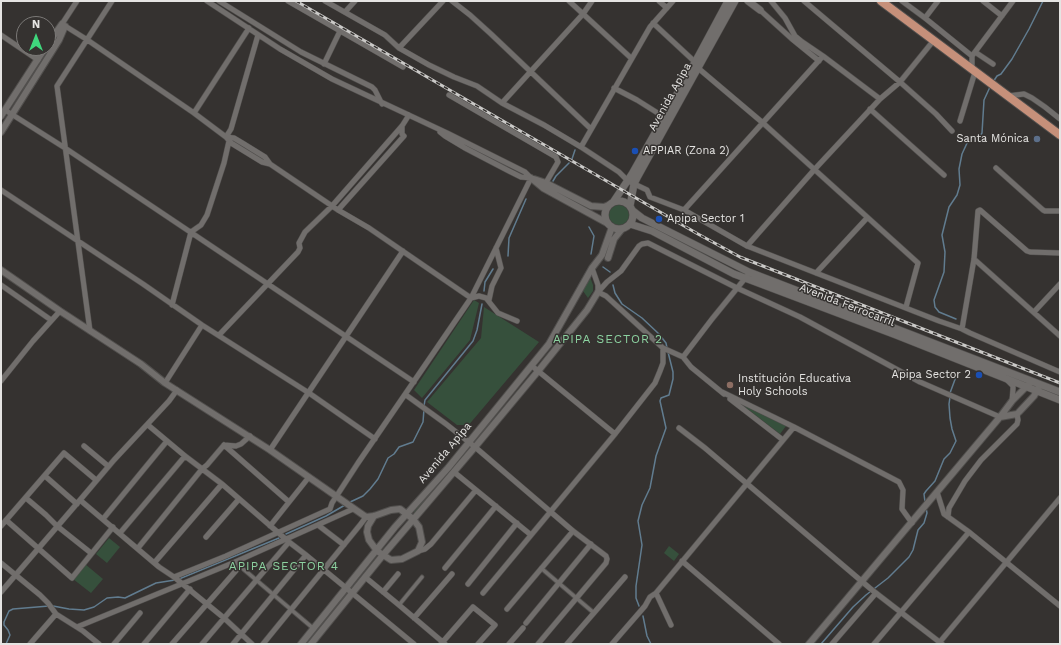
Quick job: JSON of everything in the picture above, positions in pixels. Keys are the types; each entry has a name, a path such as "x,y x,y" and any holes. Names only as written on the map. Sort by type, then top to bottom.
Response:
{"highway":[{"path":"881,1 1060,135"}],"main road":[{"path":"724,1 707,33 704,53 712,51 740,1"},
{"name":"Avenida Apipa","path":"704,53 728,1"},
{"name":"Avenida Apipa","path":"611,203 631,183 697,65 735,1"},
{"path":"748,1 760,10"},
{"name":"Avenida Apipa","path":"632,209 631,183 664,117 697,65"},
{"path":"623,201 632,209 633,218 630,224 622,229 610,225 605,213 611,203 623,201"},
{"name":"Avenida Ferrocarril","path":"632,209 642,218 747,275 1032,381 1039,388 1060,400"},
{"name":"Avenida Ferrocarril","path":"630,224 652,231 747,275 1005,378 1026,386 1060,392"}],"street":[{"path":"56,34 77,1"},
{"path":"90,330 57,86 112,1"},
{"path":"207,1 316,71 525,172 530,178 590,206 604,207 611,203"},
{"path":"219,1 288,44 324,64 372,87 382,104"},
{"path":"288,1 403,67"},
{"path":"325,1 385,35 399,48 429,65 477,86 502,103 544,125 581,147 619,172 631,183 647,190 650,197 684,210 747,246 962,329 1060,372"},
{"path":"345,12 355,1"},
{"path":"399,48 443,1"},
{"path":"452,1 470,15 530,72 557,95 591,129"},
{"path":"569,1 631,58"},
{"path":"502,103 583,14 592,1"},
{"path":"659,1 667,8"},
{"path":"581,147 631,58 653,23 673,1"},
{"path":"771,1 785,18 795,36 800,41 823,56 880,99"},
{"path":"804,1 900,82 936,114 952,131"},
{"path":"902,1 973,54 993,64"},
{"path":"926,18 938,1"},
{"path":"983,1 1002,16"},
{"path":"960,121 976,72 973,54 1013,1"},
{"path":"760,10 818,61"},
{"path":"653,23 697,65 918,263 906,307"},
{"path":"63,25 86,39 194,113 228,139 234,138 265,157 270,164 338,210 369,228 471,298 481,296 489,300 498,313 517,321"},
{"path":"1,132 59,40 63,25"},
{"path":"194,113 249,28"},
{"path":"324,64 340,31"},
{"path":"1,35 38,60"},
{"path":"172,305 191,232 201,225 207,215 224,163 228,139 258,35"},
{"path":"747,246 870,109 900,82 934,40"},
{"path":"40,56 3,113 12,115 65,148 414,382"},
{"path":"684,210 823,56"},
{"path":"614,88 664,117"},
{"path":"1008,96 1024,94 1042,104 1060,119"},
{"path":"449,95 556,157 558,162 544,185"},
{"path":"870,109 944,175"},
{"path":"219,336 240,311 268,285 298,252 300,248 299,243 305,232 332,206 409,116"},
{"path":"338,210 404,136 402,134 402,126"},
{"path":"996,168 1042,210 1060,211"},
{"path":"174,577 330,509 332,503 471,298 530,178"},
{"path":"544,185 610,225"},
{"path":"1,190 144,284 202,325 309,393 375,439"},
{"path":"962,329 974,259 979,210 1027,251 1060,253"},
{"path":"816,273 867,218"},
{"name":"Avenida Apipa","path":"605,256 610,225"},
{"name":"Avenida Apipa","path":"301,644 407,514 448,468 532,366 549,344 592,268 605,256 614,239 622,229"},
{"name":"Avenida Apipa","path":"311,644 383,555 539,370 587,310 598,292 607,282 621,271 639,246 648,243 737,288"},
{"path":"489,300 492,286 500,268 496,248"},
{"path":"270,450 403,251"},
{"path":"974,259 1060,336"},
{"path":"592,268 598,285 598,292 606,296 663,348 683,357 691,367 783,440"},
{"path":"1,270 141,364 165,383 250,436 366,517 391,510 400,510 407,514 419,527 422,535 422,542 418,551"},
{"path":"683,357 747,275"},
{"path":"1034,312 1060,284"},
{"path":"1,285 51,320"},
{"path":"737,288 800,317 920,382 1000,417 1017,414 1039,388"},
{"path":"1,381 60,311"},
{"path":"165,383 202,325"},
{"path":"482,593 615,434 655,382 663,363 663,348"},
{"path":"532,366 539,370 615,434"},
{"path":"1005,378 1013,386 1014,392 1012,400"},
{"path":"809,644 912,523 1000,417 1012,400 1032,381"},
{"path":"1,592 108,466 148,425 177,390"},
{"path":"722,392 794,427 899,482 903,490 902,510 912,523"},
{"path":"406,395 469,442 551,512 606,556 606,563 538,644"},
{"path":"948,517 949,508 965,481 980,460 1017,424 1017,414"},
{"path":"148,425 222,484 270,526 414,644"},
{"path":"612,644 794,427"},
{"path":"680,428 706,448 861,582 940,643 1060,498"},
{"path":"224,445 236,446 241,444 250,436"},
{"path":"103,519 167,441"},
{"path":"138,548 202,469 224,445"},
{"path":"224,445 289,502"},
{"path":"84,446 108,466"},
{"path":"1,526 64,453 96,480"},
{"path":"120,533 185,456"},
{"path":"454,472 531,535"},
{"path":"45,476 78,502 103,519 190,589 252,644"},
{"path":"270,526 309,477"},
{"path":"155,562 222,484"},
{"path":"374,516 368,526 367,532 369,540 377,551 391,560 402,559 425,549 431,544 476,490"},
{"path":"937,492 944,514 969,532 1060,606"},
{"path":"26,498 57,526 91,553"},
{"path":"206,537 239,499"},
{"path":"445,568 496,506"},
{"path":"76,627 287,540 353,508"},
{"path":"263,644 366,517"},
{"path":"6,520 72,578 113,527"},
{"path":"468,584 517,523"},
{"path":"318,525 344,545"},
{"path":"507,609 573,530"},
{"path":"874,644 969,532"},
{"path":"202,644 257,580 287,540"},
{"path":"508,644 591,544"},
{"path":"233,644 306,555"},
{"path":"682,561 779,644"},
{"path":"235,562 314,629"},
{"path":"1,563 48,603 56,614 83,631 99,644"},
{"path":"172,644 240,566"},
{"path":"541,568 594,613"},
{"path":"383,592 398,574"},
{"path":"414,618 452,574"},
{"path":"365,577 443,643 473,607 495,625 478,644"},
{"path":"399,605 422,577"},
{"path":"567,644 626,577"},
{"path":"144,644 190,589"},
{"path":"656,592 671,625"},
{"path":"832,644 876,594"},
{"path":"114,644 140,613"},
{"path":"33,643 56,614"}],"green space":[{"path":"619,205 626,208 629,215 626,222 619,225 612,222 609,215 612,208"},
{"path":"589,274 593,285 593,291 588,298 583,291"},
{"path":"474,300 479,303 470,340 422,398 414,390"},
{"path":"484,307 539,342 467,427 457,425 427,402 481,338"},
{"path":"741,404 786,426 780,434"},
{"path":"462,454 465,455 415,513 413,511"},
{"path":"109,538 120,547 107,563 96,554"},
{"path":"669,546 679,554 674,561 664,553"},
{"path":"85,564 103,579 91,593 73,579"}],"waterway":[{"path":"993,82 1012,59 1043,1"},
{"path":"956,319 939,312 935,307 934,300 944,272 945,252 942,235 949,207 957,195 960,185 959,169 962,154 968,141 980,136 982,133 984,100 990,87"},
{"path":"572,159 575,150"},
{"path":"553,181 569,163"},
{"path":"508,256 509,238 526,199"},
{"path":"589,227 594,236 591,254"},
{"path":"603,267 610,272"},
{"path":"484,291 485,282 493,269"},
{"path":"613,285 615,293 622,304 642,318 659,334 666,343 667,348"},
{"path":"424,406 425,400 473,341 477,330 482,304"},
{"path":"639,606 636,598 636,586 642,545 638,521 642,505 650,488 656,456 666,428 660,401 661,398 669,395 673,379 673,372 668,352"},
{"path":"950,393 957,374"},
{"path":"925,502 924,494 935,481 944,459 950,453 956,441 950,418 950,397"},
{"path":"348,503 363,496 370,489 378,479 388,458 394,454 399,447 413,442 423,422 424,409"},
{"path":"286,534 326,516 345,505"},
{"path":"821,644 853,607 888,578 909,557 913,550 918,530 924,523 927,513 926,508"},
{"path":"179,579 279,538"},
{"path":"53,606 84,610 94,607 107,598 125,598 156,583 175,580"},
{"path":"6,644 10,635 4,625 4,622 9,611 13,609 49,606"},
{"path":"643,616 647,636 651,644"}],"railway":[{"path":"296,1 740,257 1060,383"}],"place":[{"name":"Santa Mónica","path":"1037,139"},
{"name":"APPIAR (Zona 2)","path":"635,151"},
{"name":"Apipa Sector 1","path":"659,219"},
{"name":"Apipa Sector 2","path":"979,375"},
{"name":"Institución Educativa Holy Schools","path":"730,385"}],"district":[{"name":"APIPA SECTOR 2","path":"608,339"},
{"name":"APIPA SECTOR 4","path":"284,566"}]}
